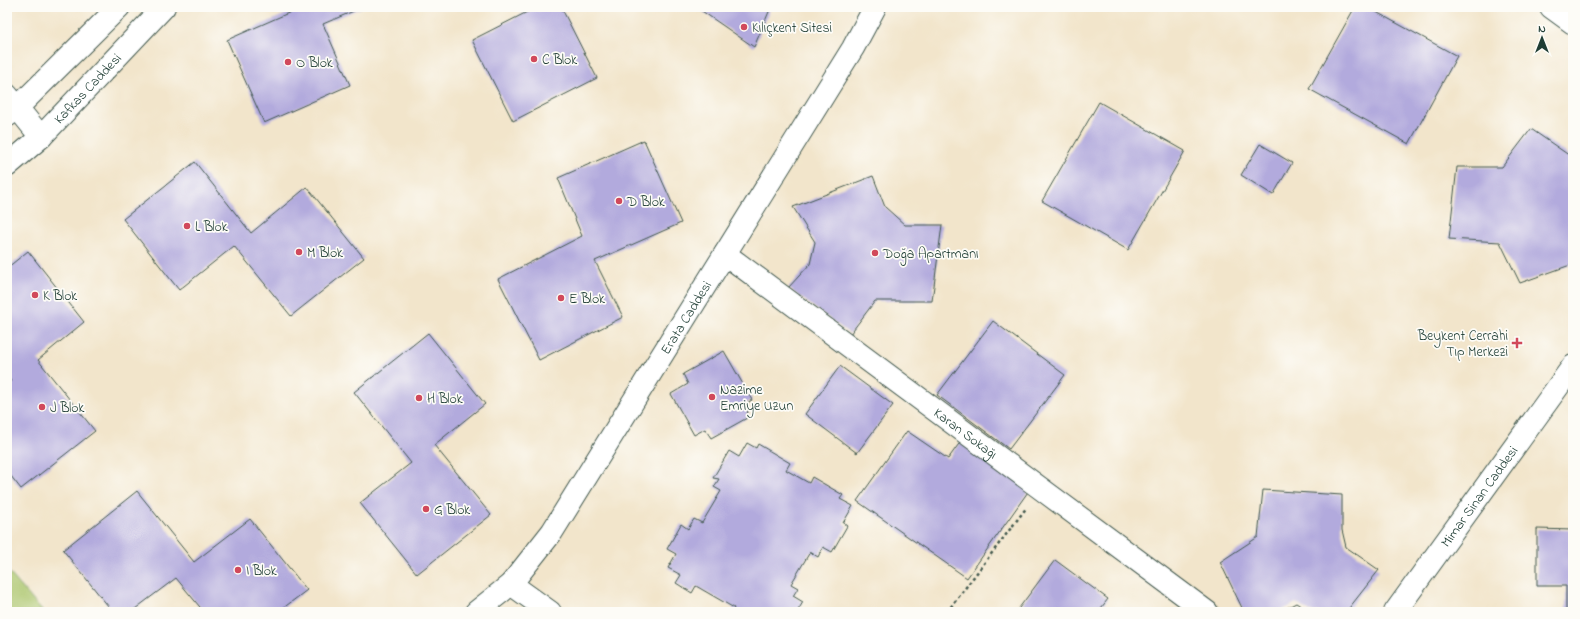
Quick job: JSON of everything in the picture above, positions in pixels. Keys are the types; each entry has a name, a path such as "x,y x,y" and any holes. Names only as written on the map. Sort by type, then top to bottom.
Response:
{"street":[{"path":"41,137 11,106 118,7"},
{"name":"Kafkas Caddesi","path":"7,166 41,137 164,7"},
{"name":"Erata Caddesi","path":"476,612 511,584 552,532 853,48 875,7"},
{"path":"1561,10 1573,23"},
{"name":"Karan Sokağı","path":"725,254 1207,612"},
{"name":"Mimar Sinan Caddesi","path":"1395,612 1570,375"},
{"path":"511,584 550,612"}],"path":[{"path":"947,612 1041,489"}],"green space":[{"path":"7,570 43,612 7,612"}],"building":[{"name":"O Blok","path":"302,7 363,7 323,24 350,85 264,123 227,40"},
{"name":"C Blok","path":"532,7 561,7 597,78 513,121 472,40 533,9"},
{"name":"Kılıçkent Sitesi","path":"696,7 771,7 754,47"},
{"path":"1355,7 1367,7 1457,56 1409,144 1309,89"},
{"path":"1099,102 1185,151 1128,250 1042,201"},
{"path":"1531,129 1573,158 1573,264 1520,283 1500,242 1449,239 1457,167 1502,167"},
{"path":"644,140 681,223 595,261 623,317 539,360 498,279 582,236 558,178"},
{"path":"1260,144 1292,163 1273,195 1241,175"},
{"path":"195,162 251,233 307,187 364,258 291,316 234,246 179,290 123,219"},
{"name":"Doğa Apartmanı","path":"873,176 885,207 905,225 942,225 932,301 875,301 850,334 788,288 810,264 815,242 793,207"},
{"path":"28,251 84,322 38,360 95,431 21,489 7,471 7,384 11,381 7,376 7,268"},
{"path":"993,321 1065,375 1009,449 937,395"},
{"path":"428,333 485,404 434,445 491,515 417,574 360,503 411,463 354,392"},
{"name":"Nazime Emriye Uzun","path":"724,351 752,400 745,404 748,410 747,418 711,438 705,429 694,435 671,394 688,384 683,374"},
{"path":"840,366 893,405 857,453 805,414"},
{"path":"907,431 948,459 961,441 1030,489 967,578 857,501"},
{"path":"747,443 756,448 758,444 790,463 786,470 809,483 812,477 843,495 840,499 853,506 843,523 847,526 832,552 823,547 818,557 810,552 791,584 798,588 793,596 803,602 797,612 732,612 734,608 696,586 692,593 676,583 681,575 668,568 676,554 667,549 681,524 688,529 694,519 702,523 721,491 714,487 719,479 713,478 729,451 739,457"},
{"path":"1263,490 1342,495 1342,530 1346,547 1379,570 1346,612 1310,612 1296,603 1279,612 1244,612 1220,562 1258,537"},
{"path":"137,491 194,562 250,519 307,590 278,612 204,612 176,578 131,612 113,612 63,550"},
{"path":"1537,529 1573,530 1573,612 1566,612 1566,586 1537,586"},
{"path":"1055,560 1108,599 1098,612 1016,612"}],"place":[{"name":"Kılıçkent Sitesi","path":"744,27"},
{"name":"C Blok","path":"534,59"},
{"name":"O Blok","path":"288,62"},
{"name":"D Blok","path":"619,201"},
{"name":"L Blok","path":"187,226"},
{"name":"M Blok","path":"299,252"},
{"name":"Doğa Apartmanı","path":"875,253"},
{"name":"K Blok","path":"35,295"},
{"name":"E Blok","path":"561,298"},
{"name":"Beykent Cerrahi Tıp Merkezi","path":"1517,343"},
{"name":"Nazime Emriye Uzun","path":"712,397"},
{"name":"H Blok","path":"419,398"},
{"name":"J Blok","path":"42,407"},
{"name":"G Blok","path":"426,509"},
{"name":"I Blok","path":"238,570"}]}
